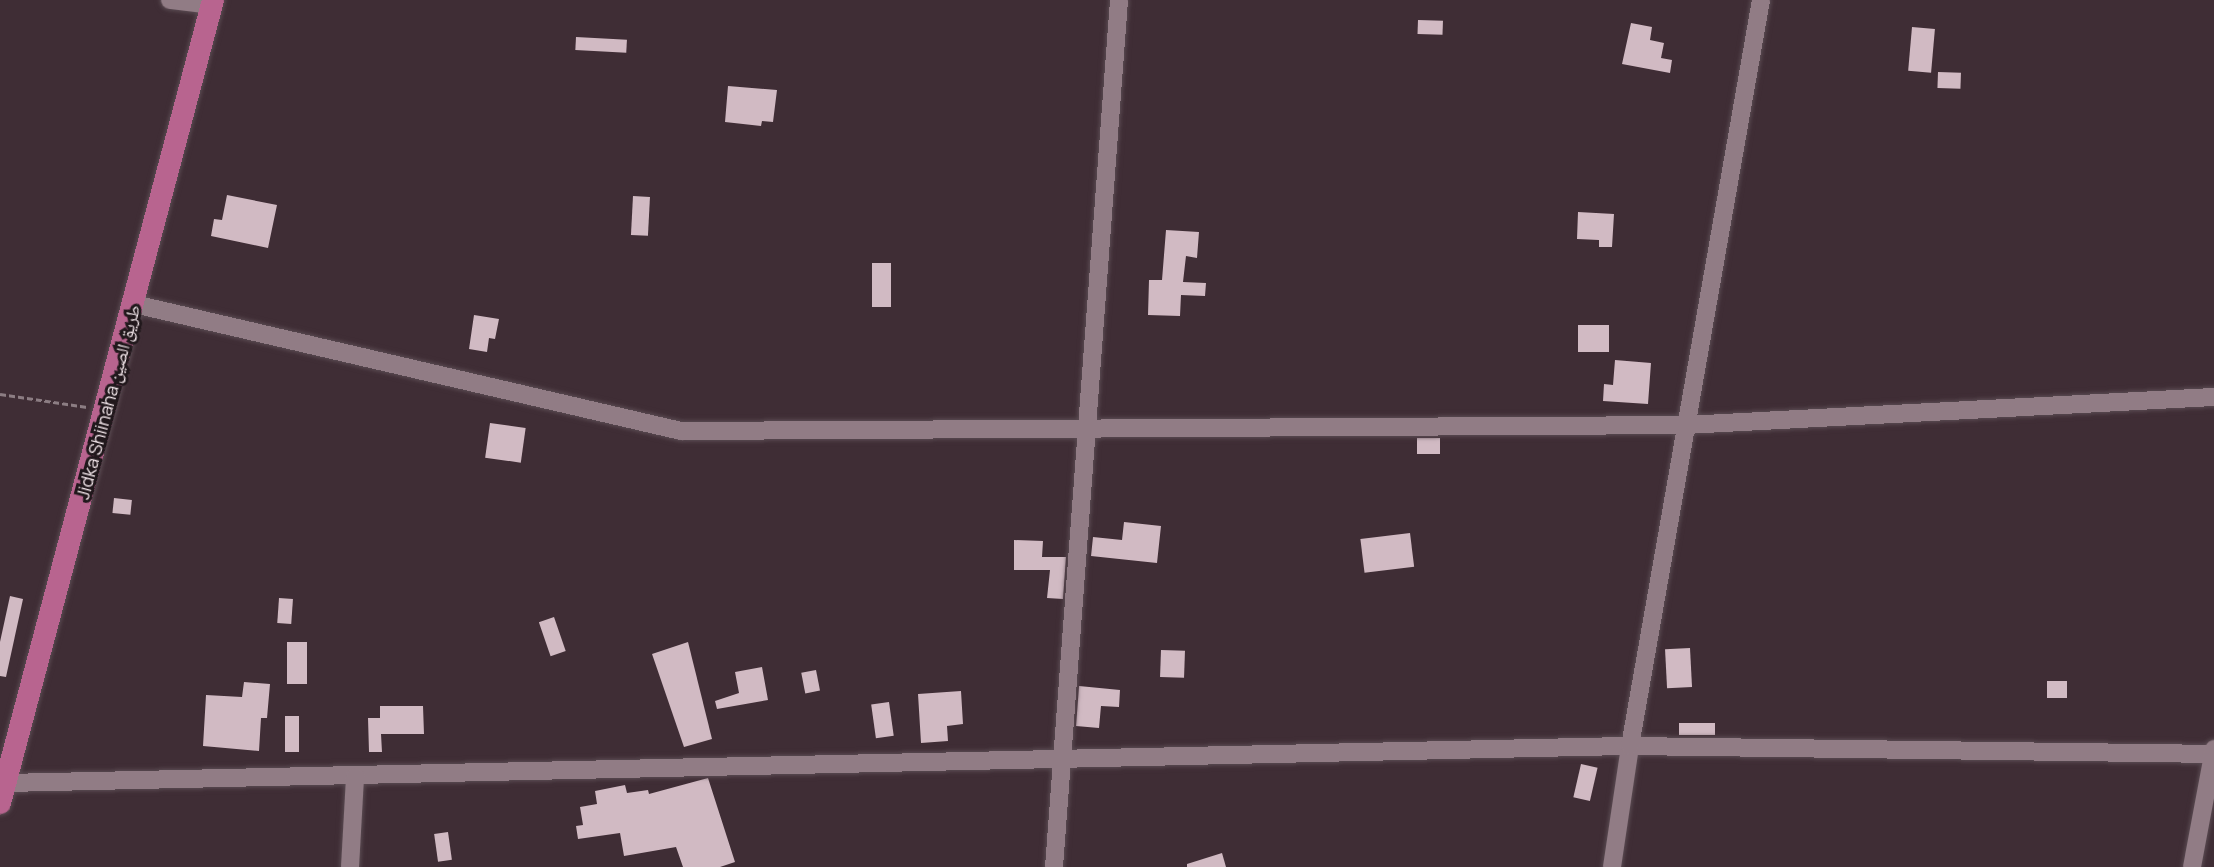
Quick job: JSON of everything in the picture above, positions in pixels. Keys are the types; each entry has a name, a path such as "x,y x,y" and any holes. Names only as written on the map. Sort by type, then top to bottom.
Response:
{"main road":[{"name":"Jidka Shiinaha طريق الصين","path":"3,793 213,3"}],"street":[{"path":"170,0 213,3"},
{"path":"1054,867 1060,760 1119,0"},
{"path":"1612,867 1630,746 1761,0"},
{"path":"134,304 681,431 1686,425 2214,397"},
{"path":"3,793 355,777 1630,746 2214,752 2192,867"},
{"path":"350,867 355,777"}],"path":[{"path":"0,394 106,410"}],"building":[{"path":"1418,20 1443,21 1442,35 1418,34"},
{"path":"1631,23 1652,27 1650,40 1664,43 1661,58 1672,60 1670,73 1622,64"},
{"path":"1912,27 1935,29 1931,73 1908,71"},
{"path":"576,37 627,40 626,53 575,50"},
{"path":"1938,72 1961,73 1960,89 1937,88"},
{"path":"728,86 777,90 773,122 762,121 761,126 725,122"},
{"path":"227,195 277,205 268,248 211,236 214,219 222,220"},
{"path":"633,196 650,197 648,236 631,235"},
{"path":"1578,212 1614,214 1612,247 1599,247 1599,240 1577,239"},
{"path":"1166,230 1199,232 1197,258 1186,256 1183,282 1206,283 1205,296 1181,295 1180,316 1148,315 1149,280 1162,280"},
{"path":"872,263 891,263 891,307 872,307"},
{"path":"474,315 499,319 495,339 489,338 487,352 469,349"},
{"path":"1578,325 1609,325 1609,352 1578,352"},
{"path":"1615,360 1651,363 1648,404 1603,401 1604,384 1613,385"},
{"path":"490,423 526,428 521,463 485,458"},
{"path":"1417,438 1440,438 1440,454 1417,454"},
{"path":"114,498 132,500 130,515 112,513"},
{"path":"1124,522 1161,526 1157,563 1091,556 1093,537 1122,540"},
{"path":"1410,533 1414,567 1365,573 1360,539"},
{"path":"1014,540 1043,541 1042,557 1066,557 1063,599 1047,598 1050,570 1014,570"},
{"path":"10,596 23,599 6,677 0,676 0,642"},
{"path":"279,598 293,599 291,624 277,623"},
{"path":"554,617 566,651 551,656 539,622"},
{"path":"287,642 307,642 307,684 287,684"},
{"path":"688,642 712,739 684,747 652,654"},
{"path":"1690,648 1692,687 1667,688 1665,649"},
{"path":"1161,650 1185,651 1184,678 1160,677"},
{"path":"762,667 768,700 717,709 715,701 739,693 735,672"},
{"path":"816,670 820,691 805,693 801,673"},
{"path":"2047,681 2067,681 2067,698 2047,698"},
{"path":"244,682 270,684 267,718 261,718 259,751 203,746 206,695 242,697"},
{"path":"1079,686 1120,690 1119,707 1101,706 1099,728 1076,726"},
{"path":"961,691 963,724 947,726 948,741 921,743 918,694"},
{"path":"889,702 894,736 876,738 871,705"},
{"path":"380,706 423,706 424,734 381,734 382,752 369,752 368,718 380,718"},
{"path":"285,716 299,716 299,752 285,752"},
{"path":"1679,723 1715,723 1715,735 1679,735"},
{"path":"1581,764 1598,768 1590,801 1573,797"},
{"path":"708,778 735,862 720,867 683,867 676,847 624,856 620,833 578,839 576,826 583,825 580,807 597,804 595,791 625,785 627,793 648,790 649,794"},
{"path":"448,832 452,860 438,862 434,834"},
{"path":"1222,853 1226,867 1187,867 1187,864"}]}
